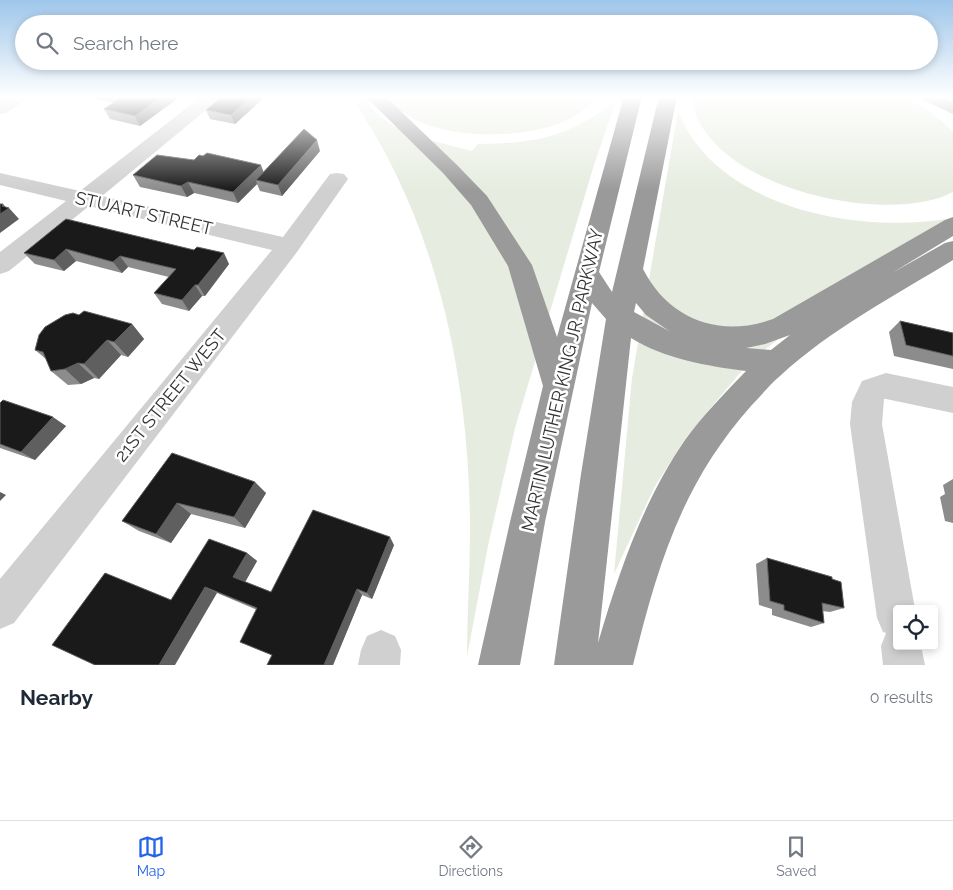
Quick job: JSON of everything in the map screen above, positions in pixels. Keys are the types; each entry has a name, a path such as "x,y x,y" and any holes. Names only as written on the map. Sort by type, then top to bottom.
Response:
{"highway":[{"path":"406,127 450,169 479,201 520,265 559,388"},
{"name":"MARTIN LUTHER KING JR. PARKWAY","path":"499,665 512,592 586,271 625,127"},
{"path":"575,665 596,484 620,316 661,127"},
{"path":"630,270 642,293 653,306 670,320 691,331 723,336 753,337 784,327 819,304 953,225"},
{"path":"612,665 636,581 654,531 672,489 710,431 737,400 775,362 823,327 953,249"},
{"path":"586,271 606,302 620,316 645,334 694,352 732,359 775,362"}],"street":[{"path":"0,265 175,127"},
{"name":"STUART STREET","path":"0,179 289,246"},
{"name":"21ST STREET WEST","path":"0,609 289,246 337,179"},
{"path":"895,605 866,424 865,409 868,398 873,390 886,386 953,400"},
{"path":"902,650 904,665"}],"shaded area":[{"path":"369,127 397,127 411,134 472,151 478,144 498,144 535,139 574,127 607,127 515,428 489,541 467,656 470,531 468,474 464,417 455,360 443,304 427,249 406,196"},
{"path":"435,127 548,127 533,131 487,134 463,133"},
{"path":"675,127 687,127 697,144 724,171 757,192 795,208 836,217 877,222 916,222 953,218 794,327 750,361 688,435 671,461 654,488 614,574 632,378"},
{"path":"702,127 948,127 953,131 953,192 923,202 885,205 843,201 800,191 760,175 726,154"}],"building":[{"path":"304,129 317,140 278,185 256,180"},
{"path":"207,153 261,165 233,192 188,182 181,186 133,175 157,155 194,160 199,155 203,156"},
{"path":"0,204 9,208 0,214"},
{"path":"66,219 194,250 197,247 224,253 198,285 195,285 182,300 154,293 176,269 120,256 113,262 66,249 54,260 24,253"},
{"path":"84,311 132,324 114,342 107,340 84,364 78,363 65,369 51,371 43,352 35,350 39,335 45,327 65,315 73,313 79,315"},
{"path":"900,321 953,333 953,356 906,345"},
{"path":"3,400 53,417 21,452 0,444 0,403"},
{"path":"172,453 255,482 234,517 177,503 156,534 122,521"},
{"path":"313,510 390,537 367,593 357,589 324,665 267,665 272,655 240,642 257,608 205,587 159,665 95,665 52,645 105,573 171,600 209,539 247,553 233,577 271,592"},
{"path":"767,558 832,577 832,579 841,582 844,608 822,603 824,623 784,610 784,605 770,601"}]}
